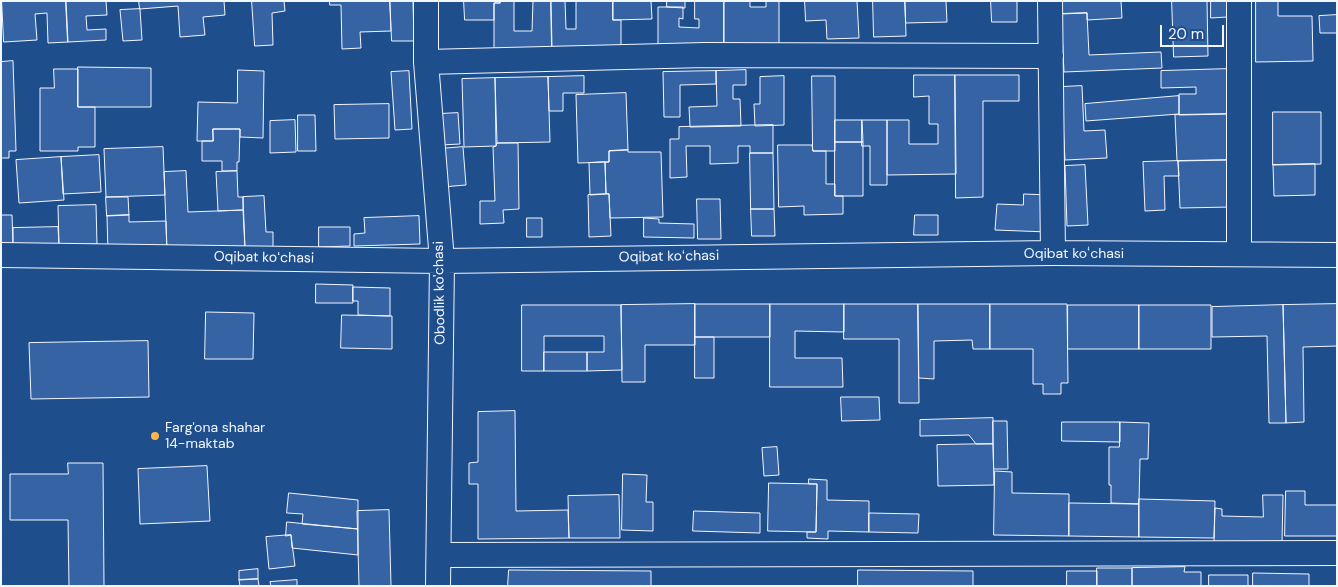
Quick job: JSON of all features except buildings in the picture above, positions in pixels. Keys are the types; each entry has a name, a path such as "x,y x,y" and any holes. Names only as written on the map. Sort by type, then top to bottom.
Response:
{"street":[{"name":"Obodlik ko'chasi","path":"426,1 426,62 442,260 438,586"},
{"path":"1050,1 1053,253"},
{"path":"1239,1 1239,254"},
{"path":"426,62 705,56 1051,56"},
{"name":"Oqibat koʻchasi","path":"1,255 442,260 1053,253 1337,255"},
{"path":"439,555 1337,553"}],"place":[{"name":"Farg'ona shahar 14-maktab","path":"155,436"}]}
